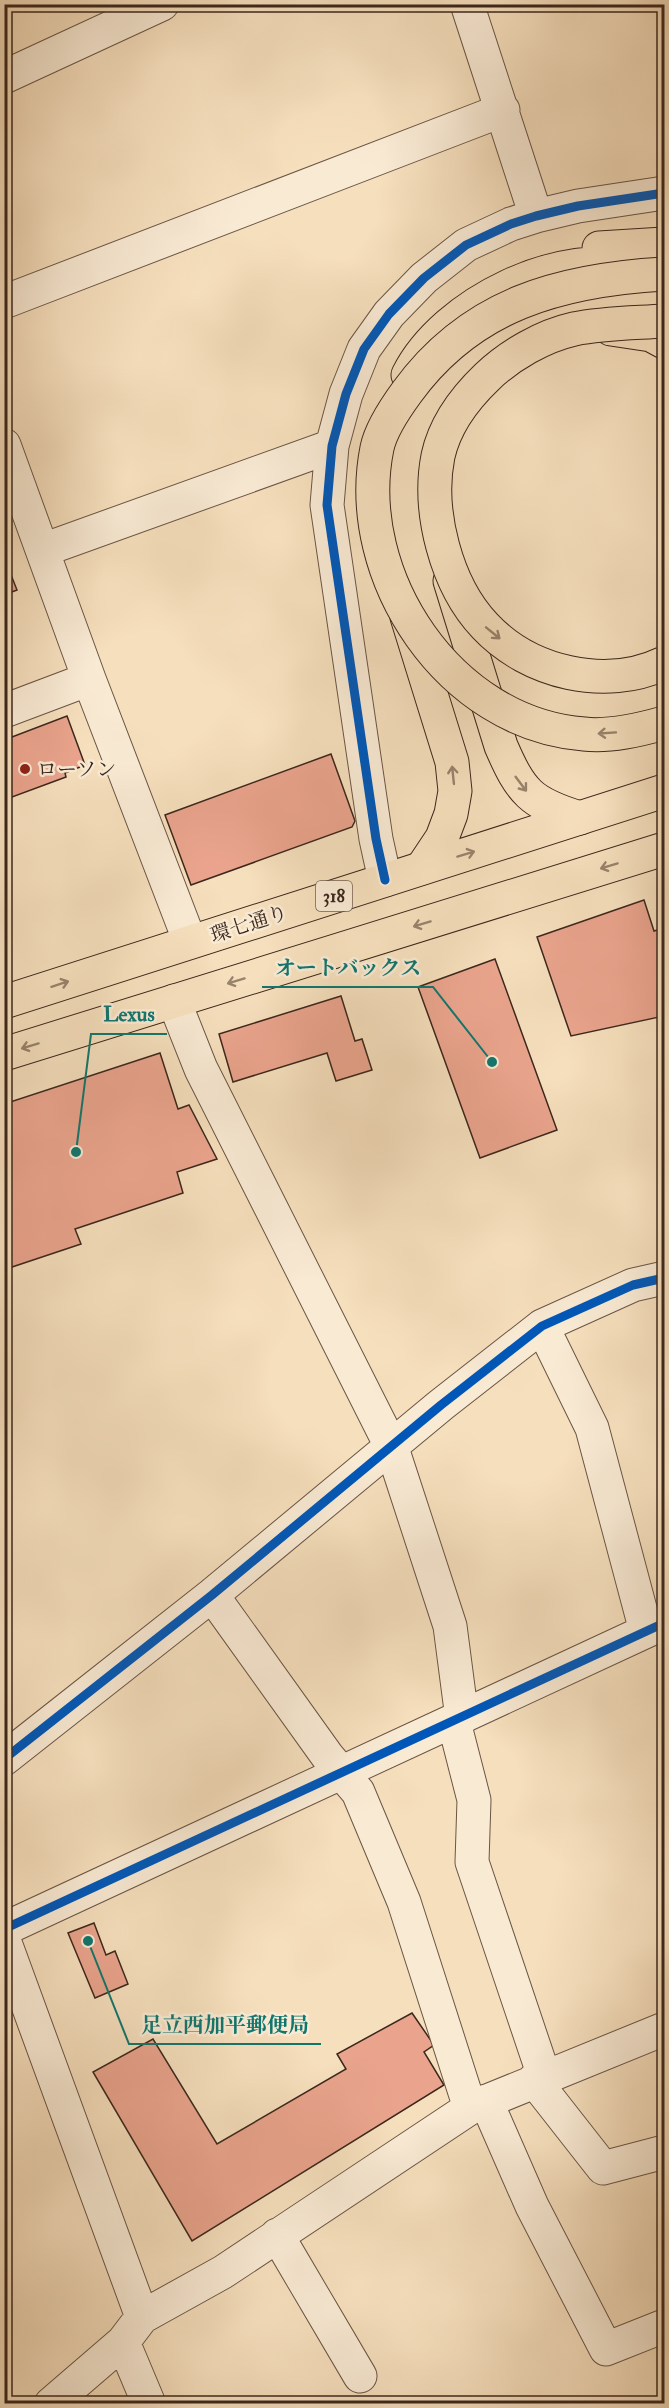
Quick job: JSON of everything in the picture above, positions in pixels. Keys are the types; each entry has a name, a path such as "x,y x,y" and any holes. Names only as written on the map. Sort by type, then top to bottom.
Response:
{"main road":[{"path":"664,244 555,253 524,262 484,280 453,304 426,334 404,368 389,403 379,446 374,486 377,530 398,599 419,637 453,674 494,705 535,724 584,735 637,730 664,723"},
{"path":"422,868 442,838 451,814 454,781 452,762 381,531 377,485 379,446 398,405 423,370 455,339 495,313 541,292 589,281 664,275"},
{"path":"664,321 573,329 532,344 497,367 468,395 449,424 438,456 435,493 438,525 447,558 461,591 484,626 514,650 549,668 584,676 622,676 664,663"},
{"path":"580,818 548,809 525,791 512,771 501,746 452,594 443,551 439,492 442,458 454,426 472,399 501,371 534,348 572,334 614,329 651,335 664,342"},
{"name":"環七通り","path":"4,1002 664,791"},
{"path":"4,1054 664,849"}],"street":[{"path":"8,67 162,4"},
{"path":"468,4 536,216"},
{"path":"4,302 503,110"},
{"path":"385,880 327,506 332,446 346,394 364,349 389,314 424,278 466,245 510,224 536,216 578,206 664,193"},
{"path":"4,445 89,679 190,942"},
{"path":"43,550 332,446"},
{"path":"4,711 89,679"},
{"path":"174,1001 201,1069 392,1448 450,1626 458,1720 474,1800 472,1862 539,2078 603,2168 664,2152"},
{"path":"4,1759 212,1595 392,1448 441,1405 542,1326 633,1285 664,1278"},
{"path":"4,1929 655,1627 592,1428 542,1326"},
{"path":"212,1595 328,1757 358,1792 404,1902 478,2104 606,2349 664,2326"},
{"path":"4,1940 133,2329 149,2403"},
{"path":"51,2403 133,2329 478,2104 664,2029"},
{"path":"277,2235 360,2376"}],"building":[{"path":"4,557 17,590 4,595"},
{"path":"67,716 85,765 65,773 66,777 4,800 4,740"},
{"path":"331,754 355,821 352,827 191,885 165,815"},
{"path":"644,900 654,931 664,928 664,1016 571,1036 537,937"},
{"path":"495,959 557,1130 480,1158 418,987"},
{"path":"341,996 355,1041 362,1039 372,1070 336,1081 327,1053 233,1082 219,1034"},
{"path":"160,1053 178,1109 189,1105 217,1159 177,1172 183,1193 75,1229 81,1244 12,1267 4,1251 4,1104"},
{"path":"94,1923 106,1955 115,1951 128,1984 95,1998 68,1933"},
{"path":"412,2013 434,2045 424,2052 444,2085 192,2241 93,2072 153,2039 217,2144 346,2069 337,2054"}],"cycle path":[{"path":"385,880 376,839 327,505 332,446 346,394 364,349 389,314 424,278 466,245 511,224 536,216 578,206 664,193"},
{"path":"4,1759 212,1595 441,1405 542,1326 633,1285 664,1278"},
{"path":"4,1929 664,1623"}],"place":[{"name":"ローソン","path":"25,769"},
{"name":"オートバックス","path":"492,1062"},
{"name":"Lexus","path":"76,1152"},
{"name":"足立西加平郵便局","path":"88,1941"}]}
